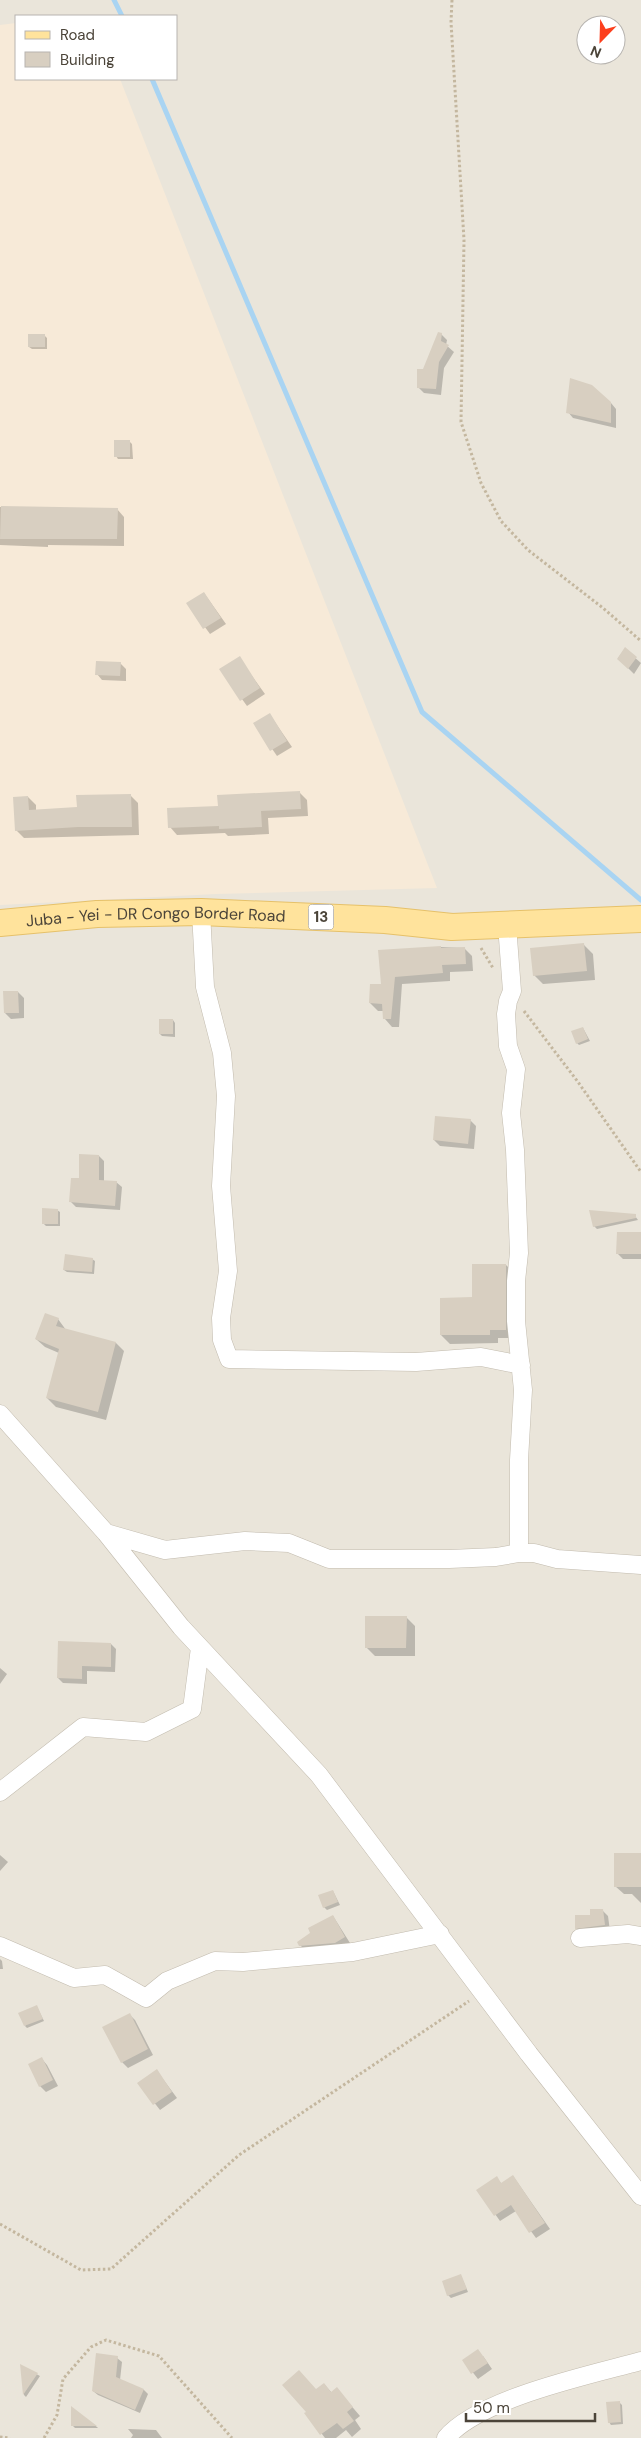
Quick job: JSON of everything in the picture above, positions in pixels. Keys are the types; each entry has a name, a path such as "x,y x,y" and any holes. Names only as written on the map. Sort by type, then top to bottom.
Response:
{"main road":[{"name":"Juba - Yei - DR Congo Border Road","path":"0,923 97,914 201,912 386,920 452,927 641,919"}],"street":[{"path":"201,912 205,987 222,1052 226,1096 221,1186 228,1271 221,1318 222,1340 229,1360 416,1362 481,1357 521,1365"},
{"path":"508,925 512,991 508,1000 506,1014 508,1046 516,1068 511,1114 515,1150 519,1253 516,1281 516,1321 523,1390 519,1460 519,1552"},
{"path":"0,1414 106,1532 181,1627 320,1775 529,2054 641,2196"},
{"path":"106,1532 165,1550 245,1541 289,1543 329,1559 449,1560 496,1557 519,1552 534,1553 558,1559 641,1565"},
{"path":"0,1792 84,1727 146,1732 192,1709 200,1648"},
{"path":"0,1946 74,1978 105,1975 146,1998 167,1981 215,1961 243,1962 353,1952 440,1934"},
{"path":"580,1938 628,1934 641,1936"},
{"path":"446,2438 453,2430 475,2416 513,2398 579,2377 641,2361"}],"path":[{"path":"452,0 451,22 464,240 460,422 481,482 501,521 528,550 603,608 641,641"},
{"path":"452,927 483,949 491,965 578,1082 641,1172"},
{"path":"0,2224 81,2270 111,2269 239,2155 483,1991"},
{"path":"44,2438 57,2415 63,2379 91,2347 106,2340 159,2356 232,2438"},
{"path":"0,2438 10,2438"}],"shaded area":[{"path":"0,0 641,0 641,2438 0,2438"},
{"path":"15,23 15,80 120,80 437,888 216,894 0,905 0,25"}],"building":[{"path":"438,332 442,333 441,341 449,345 439,362 436,389 417,388 417,369 423,369"},
{"path":"28,334 45,334 45,347 28,347"},
{"path":"570,378 592,385 611,402 611,423 566,413"},
{"path":"114,440 130,440 130,457 114,457"},
{"path":"1,506 118,508 117,539 0,539"},
{"path":"204,592 221,618 203,629 186,603"},
{"path":"625,647 637,657 628,669 617,659"},
{"path":"240,656 260,688 240,701 219,669"},
{"path":"96,661 121,662 120,676 95,675"},
{"path":"270,713 287,741 270,751 253,723"},
{"path":"300,791 301,809 261,811 262,827 219,829 219,826 168,828 167,808 218,806 217,795"},
{"path":"131,794 132,827 78,827 15,831 13,797 28,796 29,810 77,807 76,795"},
{"path":"584,943 587,971 533,976 530,948"},
{"path":"441,946 441,948 465,947 466,964 442,965 443,973 395,977 391,1019 383,1019 382,1004 369,1003 370,984 381,984 378,950"},
{"path":"3,991 18,991 19,1013 4,1013"},
{"path":"159,1019 173,1019 173,1034 159,1034"},
{"path":"583,1027 588,1039 576,1044 571,1031"},
{"path":"435,1116 471,1119 468,1144 433,1140"},
{"path":"79,1154 99,1155 99,1180 117,1181 115,1206 69,1202 71,1178 79,1178"},
{"path":"42,1208 58,1209 58,1224 42,1224"},
{"path":"589,1210 636,1214 636,1218 593,1227"},
{"path":"617,1232 641,1232 641,1254 616,1254"},
{"path":"65,1254 93,1258 92,1272 63,1270"},
{"path":"472,1264 506,1264 506,1330 490,1330 490,1335 440,1335 440,1298 472,1297"},
{"path":"45,1313 59,1318 56,1326 116,1342 98,1412 46,1398 59,1349 35,1339"},
{"path":"365,1616 407,1616 406,1648 365,1648"},
{"path":"58,1641 111,1643 111,1667 82,1666 82,1679 57,1678"},
{"path":"614,1853 641,1853 641,1887 614,1887"},
{"path":"333,1890 338,1902 323,1908 318,1895"},
{"path":"590,1909 603,1909 605,1925 575,1929 575,1915 590,1915"},
{"path":"333,1915 345,1937 335,1943 299,1946 297,1942 310,1933 308,1928"},
{"path":"37,2005 43,2019 24,2026 18,2013"},
{"path":"130,2013 148,2049 121,2063 102,2027"},
{"path":"42,2057 53,2080 39,2087 28,2064"},
{"path":"157,2069 172,2092 153,2105 137,2083"},
{"path":"513,2175 545,2223 529,2233 511,2205 494,2216 476,2190 497,2176 501,2183"},
{"path":"461,2274 467,2289 447,2296 442,2281"},
{"path":"478,2349 488,2363 471,2374 462,2360"},
{"path":"96,2353 118,2356 116,2377 144,2389 135,2410 92,2391"},
{"path":"20,2364 38,2373 23,2395"},
{"path":"299,2370 316,2389 324,2383 331,2392 337,2387 353,2407 347,2412 354,2421 343,2429 337,2423 320,2435 304,2413 306,2412 282,2385"},
{"path":"620,2401 621,2422 608,2423 606,2402"},
{"path":"71,2406 97,2426 71,2426"}],"waterway":[{"path":"114,0 122,15"},
{"path":"152,80 422,712 641,900"}]}
